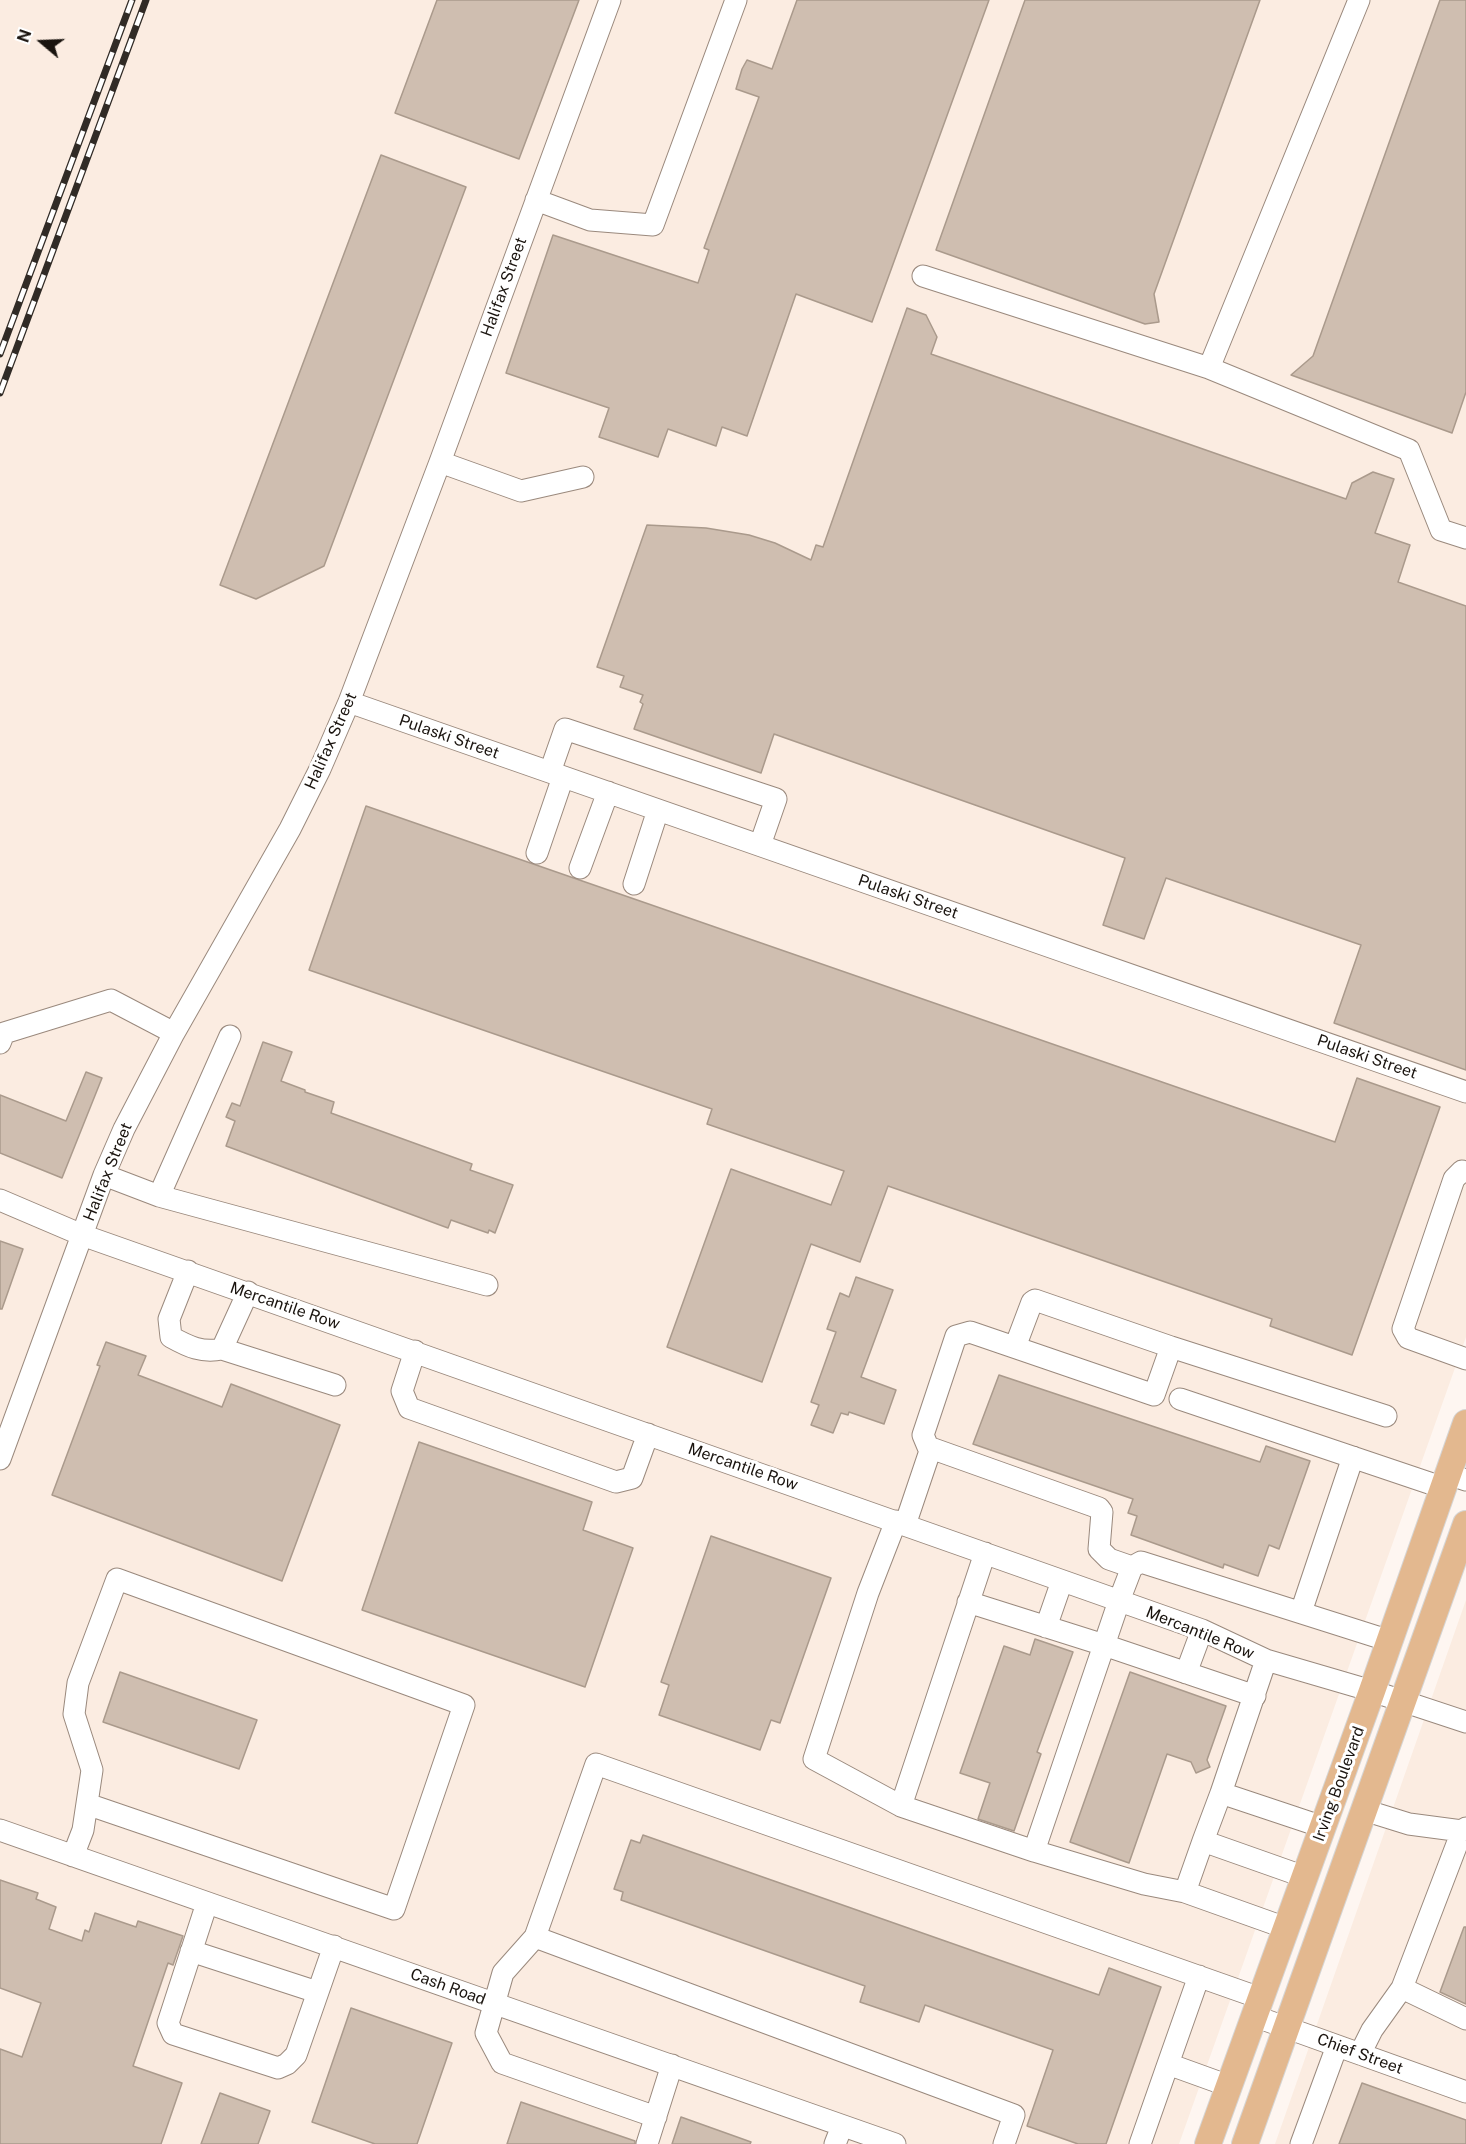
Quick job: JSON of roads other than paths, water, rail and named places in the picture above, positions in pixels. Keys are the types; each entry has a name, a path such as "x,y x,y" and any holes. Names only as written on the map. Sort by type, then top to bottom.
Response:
{"main road":[{"name":"Irving Boulevard","path":"1208,2144 1390,1641 1453,1481 1466,1423"},
{"name":"Irving Boulevard","path":"1245,2144 1466,1524"}],"street":[{"name":"Halifax Street","path":"0,1459 104,1175 124,1129 174,1033 290,829 350,702 610,0"},
{"path":"536,200 590,220 653,225 736,0"},
{"path":"1209,368 1359,0"},
{"path":"923,276 1209,368 1409,450 1441,530 1466,538"},
{"path":"440,462 521,491 584,477"},
{"name":"Pulaski Street","path":"350,702 1466,1092"},
{"path":"537,853 565,729 776,799 760,845"},
{"path":"580,868 608,792"},
{"path":"634,884 658,810"},
{"path":"0,1043 4,1033 111,1000 174,1033"},
{"path":"159,1196 230,1036"},
{"path":"1466,1172 1462,1171 1454,1179 1403,1329 1408,1338 1466,1359"},
{"path":"104,1175 159,1196 487,1285"},
{"name":"Mercantile Row","path":"0,1200 82,1235 1202,1630 1266,1660 1466,1722"},
{"path":"188,1271 169,1319 171,1337 207,1352 222,1349 335,1385"},
{"path":"222,1349 248,1292"},
{"path":"1015,1347 1032,1302 1035,1300 1171,1347 1386,1416"},
{"path":"1132,1567 1109,1559 1099,1549 1102,1512 1099,1508 928,1447 923,1435 956,1336 970,1332 1154,1395 1171,1347"},
{"path":"415,1352 402,1391 409,1408 616,1482 632,1478 648,1434"},
{"path":"1179,1399 1353,1457 1453,1481"},
{"path":"931,1448 901,1523 868,1593 814,1759 901,1806 1034,1851 1144,1884 1185,1892 1286,1928"},
{"path":"1301,1612 1353,1457"},
{"path":"901,1806 985,1553"},
{"path":"1034,1851 1132,1567 1141,1562 1390,1641"},
{"path":"73,1856 83,1830 92,1770 74,1714 78,1683 117,1579 464,1705 394,1909 87,1804"},
{"path":"1046,1627 1062,1581"},
{"path":"968,1602 1255,1696"},
{"path":"1186,1673 1202,1630"},
{"path":"1185,1892 1266,1660"},
{"name":"Chief Street","path":"535,1937 596,1764 1200,1976 1257,2007 1287,2028 1466,2092"},
{"path":"1221,1793 1323,1827"},
{"path":"1360,2054 1372,2030 1402,1988 1464,1829 1409,1824 1364,1810"},
{"name":"Cash Road","path":"0,1830 672,2065 838,2135 895,2144"},
{"path":"1203,1841 1305,1877"},
{"path":"207,1903 168,2024 172,2034 279,2068 287,2064 296,2055 334,1946"},
{"path":"656,2116 502,2063 486,2033 503,1973 535,1937 1014,2115 1004,2144"},
{"path":"191,1952 317,1992"},
{"path":"1140,2144 1200,1976"},
{"path":"1402,1988 1466,2019"},
{"path":"1300,2144 1337,2046"},
{"path":"1168,2064 1229,2086"},
{"path":"647,2144 672,2065"}],"railway":[{"path":"0,354 132,0"},
{"path":"0,393 146,0"}]}
